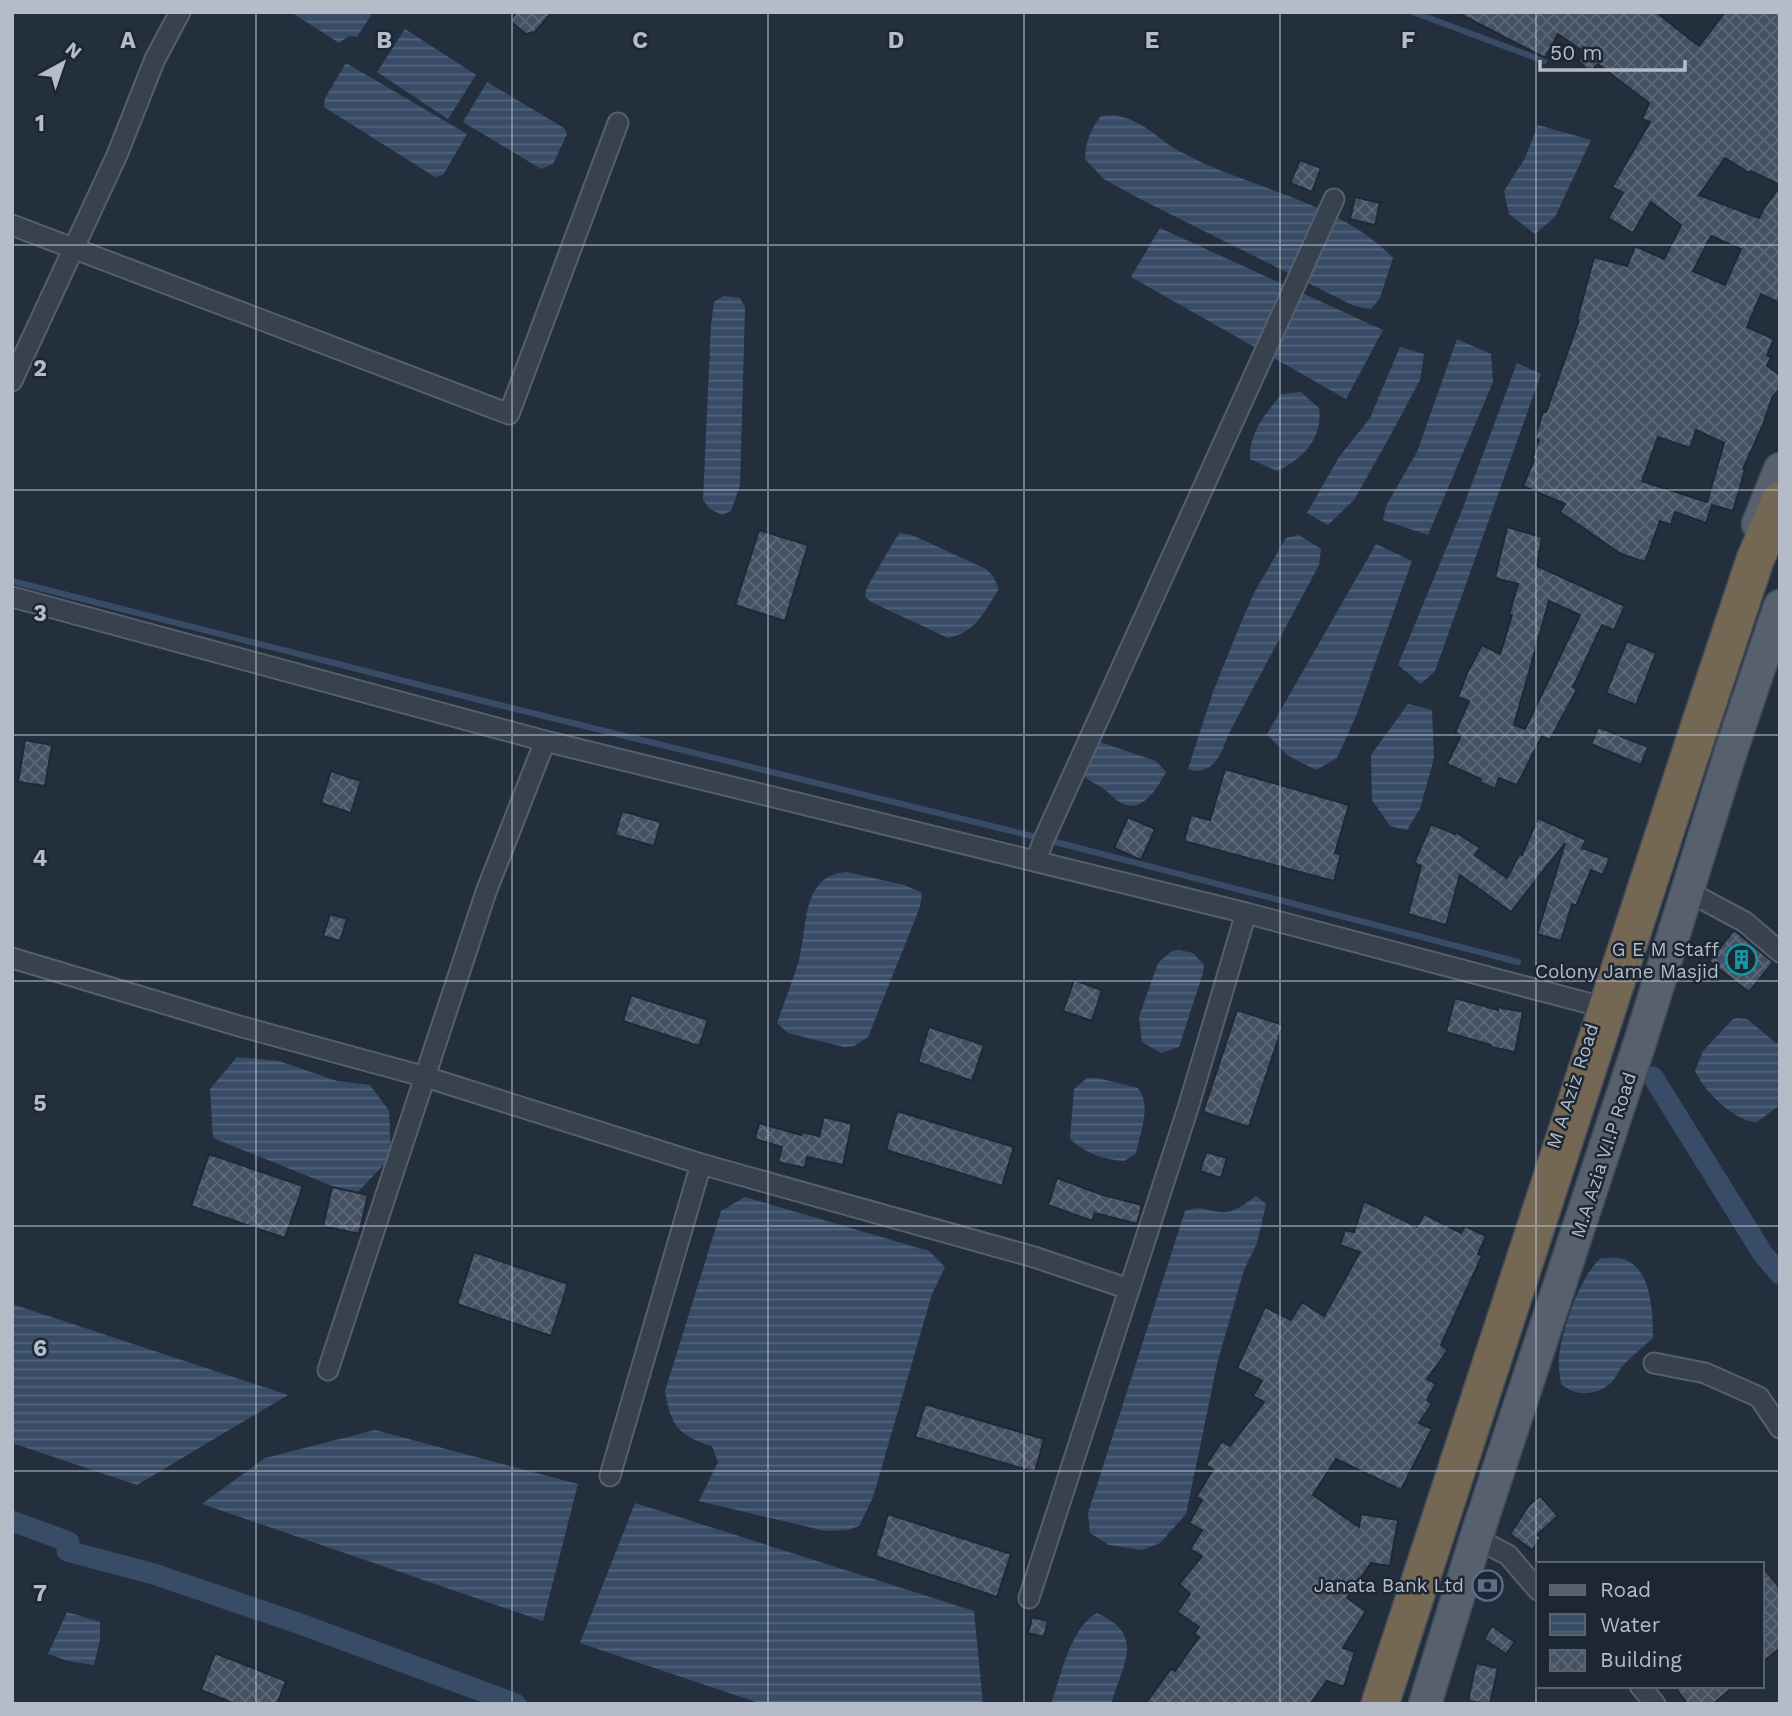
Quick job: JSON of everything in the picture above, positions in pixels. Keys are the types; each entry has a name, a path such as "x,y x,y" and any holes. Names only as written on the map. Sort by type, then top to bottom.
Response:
{"highway":[{"path":"1380,1704 1755,560 1780,501"},
{"path":"1405,1704 1780,557"}],"main road":[{"name":"M A Aziz Road","path":"1365,1704 1599,1006 1725,614 1780,469"},
{"name":"M.A Azia V.I.P Road","path":"1425,1704 1476,1538 1689,892 1731,751 1780,606"}],"street":[{"path":"12,382 117,155 155,59 180,12"},
{"path":"12,225 509,414 618,123"},
{"path":"1036,860 1334,200"},
{"path":"12,597 545,741 1036,860 1599,1006"},
{"path":"328,1370 486,892 545,741"},
{"path":"1689,892 1745,922 1780,952"},
{"path":"1029,1598 1188,1108 1245,913"},
{"path":"12,958 239,1026 426,1077 701,1164 1034,1257 1129,1289"},
{"path":"610,1476 701,1164"},
{"path":"1654,1363 1706,1373 1759,1397 1780,1428"},
{"path":"1476,1538 1508,1555 1536,1588"},
{"path":"1642,1688 1654,1704"}],"water":[{"path":"291,12 373,12 357,37 349,36 339,43"},
{"path":"405,29 476,75 448,119 377,72"},
{"path":"346,63 467,134 443,175 435,177 324,107 325,98"},
{"path":"487,82 564,128 567,134 553,164 541,169 463,122"},
{"path":"1115,115 1142,125 1179,151 1205,164 1319,209 1346,222 1371,239 1393,258 1380,298 1371,309 1354,306 1104,179 1085,159 1087,141 1101,116"},
{"path":"1538,125 1591,140 1555,217 1535,234 1509,214 1504,191 1525,158"},
{"path":"1160,228 1383,330 1346,399 1131,277"},
{"path":"723,296 740,298 745,307 740,485 731,511 722,515 710,509 703,500 711,325 714,302"},
{"path":"1457,339 1491,354 1493,382 1428,535 1383,520 1386,506 1417,452"},
{"path":"1400,347 1424,354 1420,380 1354,500 1328,525 1307,513 1339,457 1370,418"},
{"path":"1517,363 1541,374 1435,671 1421,684 1398,665 1461,513"},
{"path":"1301,392 1319,408 1318,428 1310,446 1296,460 1277,471 1250,459 1255,432 1270,409 1282,394"},
{"path":"899,533 912,535 986,569 993,576 999,589 973,626 948,638 871,602 865,596 867,587"},
{"path":"1299,535 1321,549 1319,565 1219,756 1204,770 1188,769 1213,692 1254,593 1286,538"},
{"path":"1376,544 1412,561 1356,716 1337,758 1316,770 1287,755 1267,734"},
{"path":"1408,704 1432,710 1434,758 1420,809 1407,830 1390,826 1372,800 1371,755"},
{"path":"1097,741 1156,761 1166,772 1155,789 1140,804 1124,804 1080,773 1078,769"},
{"path":"847,872 904,885 922,893 920,907 868,1037 854,1046 844,1047 788,1033 777,1023 799,960 809,904 814,892 821,882 832,875"},
{"path":"1172,951 1193,953 1204,965 1203,973 1179,1047 1161,1053 1142,1042 1139,1017 1158,963"},
{"path":"1737,1018 1747,1019 1776,1043 1780,1041 1780,1105 1757,1122 1739,1117 1721,1104 1695,1071 1703,1051"},
{"path":"237,1057 279,1061 337,1081 370,1085 389,1111 391,1157 355,1195 213,1138 210,1089"},
{"path":"1087,1078 1098,1078 1138,1088 1142,1095 1145,1111 1136,1153 1124,1161 1095,1155 1070,1139 1074,1089"},
{"path":"1256,1196 1266,1204 1257,1243 1244,1270 1218,1360 1186,1514 1160,1543 1142,1550 1109,1545 1090,1533 1088,1513 1185,1211 1201,1208 1229,1212"},
{"path":"745,1197 929,1251 945,1267 932,1294 873,1497 859,1526 848,1530 825,1531 699,1501 718,1462 712,1446 684,1434 670,1413 665,1391 721,1211"},
{"path":"1601,1258 1623,1259 1633,1264 1640,1272 1649,1292 1653,1338 1620,1369 1611,1383 1599,1390 1580,1393 1561,1384 1561,1345 1579,1290"},
{"path":"12,1304 288,1395 137,1485 12,1443"},
{"path":"375,1430 578,1484 543,1621 202,1504 265,1458"},
{"path":"635,1503 974,1611 983,1704 762,1704 580,1643"},
{"path":"67,1612 100,1622 100,1639 94,1665 68,1661 48,1654"},
{"path":"1097,1613 1122,1631 1126,1641 1125,1663 1111,1704 1051,1704 1073,1641 1088,1620"}],"building":[{"path":"517,12 552,12 535,32 526,34 510,21"},
{"path":"1456,12 1656,12 1699,46 1725,12 1780,12 1780,185 1751,171 1749,173 1725,158 1699,195 1759,218 1780,186 1780,303 1761,294 1747,327 1774,339 1767,355 1771,357 1767,366 1780,375 1780,388 1772,398 1743,469 1745,470 1733,511 1712,505 1706,523 1675,512 1671,525 1660,521 1645,562 1621,554 1560,512 1565,504 1523,486 1534,460 1532,459 1539,440 1535,438 1543,411 1546,412 1579,320 1594,257 1627,266 1635,246 1664,259 1681,225 1651,202 1633,233 1608,218 1623,193 1612,187 1650,122 1642,119 1649,103 1598,64 1590,72 1578,61 1585,53 1558,34 1545,58","holes":["1711,236 1741,249 1725,285 1693,271","1696,430 1724,443 1707,502 1642,481 1658,437 1690,448"]},
{"path":"1300,160 1321,168 1312,192 1290,183"},
{"path":"1355,197 1380,203 1375,225 1350,219"},
{"path":"1507,527 1542,537 1537,566 1625,606 1614,630 1602,625 1573,687 1577,689 1550,740 1542,736 1517,785 1499,778 1495,789 1480,782 1481,779 1447,764 1461,735 1455,733 1469,701 1458,697 1467,673 1482,645 1500,654 1512,615 1509,615 1518,584 1495,578","holes":["1549,601 1580,615 1525,729 1514,725"]},
{"path":"759,530 808,545 785,621 735,605"},
{"path":"1627,641 1656,653 1636,705 1606,693"},
{"path":"1598,727 1648,747 1641,765 1591,744"},
{"path":"25,740 52,745 45,786 18,782"},
{"path":"1225,769 1349,805 1335,853 1341,854 1334,881 1184,841 1191,815 1210,820"},
{"path":"331,771 361,781 351,813 321,803"},
{"path":"622,811 661,822 654,846 615,835"},
{"path":"1128,817 1155,829 1141,860 1114,848"},
{"path":"1538,818 1586,840 1582,848 1610,858 1603,875 1591,870 1576,906 1572,904 1561,941 1537,934 1565,843 1511,912 1460,875 1446,925 1408,914 1421,866 1414,863 1431,824 1455,834 1456,832 1480,848 1475,855 1507,878 1520,853 1522,855"},
{"path":"330,914 347,919 340,941 323,936"},
{"name":"G E M Staff Colony Jame Masjid","path":"1734,930 1773,962 1749,992 1709,961"},
{"path":"1074,980 1102,990 1092,1021 1063,1011"},
{"path":"631,995 708,1020 699,1046 623,1021"},
{"path":"1455,998 1498,1010 1498,1007 1523,1012 1515,1052 1446,1032"},
{"path":"1237,1010 1283,1025 1249,1127 1203,1112"},
{"path":"929,1027 984,1045 972,1081 918,1062"},
{"path":"897,1111 1014,1147 1002,1186 886,1150"},
{"path":"824,1117 852,1124 843,1165 807,1157 805,1168 778,1162 782,1147 755,1139 759,1123 801,1135 802,1132 819,1136"},
{"path":"1206,1152 1227,1158 1221,1178 1200,1171"},
{"path":"209,1154 303,1186 285,1238 191,1206"},
{"path":"1057,1178 1103,1195 1142,1205 1137,1224 1095,1213 1092,1221 1048,1205"},
{"path":"332,1187 368,1195 359,1234 323,1226"},
{"path":"1364,1201 1417,1227 1424,1214 1461,1233 1465,1226 1486,1236 1478,1254 1482,1256 1441,1345 1448,1350 1427,1379 1436,1384 1427,1400 1432,1404 1419,1423 1432,1429 1401,1490 1336,1459 1313,1495 1359,1527 1361,1514 1398,1520 1390,1566 1371,1563 1347,1598 1366,1611 1343,1648 1355,1652 1344,1687 1327,1681 1310,1704 1145,1704 1171,1669 1175,1671 1199,1637 1194,1634 1199,1627 1177,1612 1190,1594 1179,1584 1202,1556 1190,1549 1202,1530 1189,1523 1202,1500 1196,1497 1213,1470 1206,1465 1222,1441 1230,1446 1264,1402 1253,1396 1262,1381 1237,1368 1265,1307 1291,1320 1302,1302 1324,1316 1360,1252 1340,1245 1345,1230 1354,1232"},
{"path":"474,1252 568,1284 551,1336 457,1304"},
{"path":"925,1404 1044,1439 1035,1472 915,1437"},
{"path":"1540,1496 1558,1516 1537,1535 1541,1537 1532,1550 1510,1534 1529,1505"},
{"path":"888,1514 1011,1554 997,1597 875,1556"},
{"path":"1764,1568 1780,1588 1780,1648 1764,1661"},
{"path":"1032,1617 1048,1621 1044,1637 1028,1633"},
{"path":"1492,1626 1515,1642 1506,1654 1484,1639"},
{"path":"215,1653 286,1681 277,1704 235,1704 201,1690"},
{"path":"1476,1663 1498,1668 1490,1704 1468,1701"},
{"path":"1676,1688 1732,1688 1713,1704 1688,1704"}],"waterway":[{"path":"1413,12 1544,61"},
{"path":"12,581 491,703 1044,839 1518,962"},
{"path":"1653,1077 1763,1254 1780,1274"},
{"path":"12,1521 69,1542 67,1551 154,1574 306,1626 516,1704"}],"place":[{"name":"G E M Staff Colony Jame Masjid","path":"1742,960"},
{"name":"Janata Bank Ltd","path":"1487,1585"}]}
